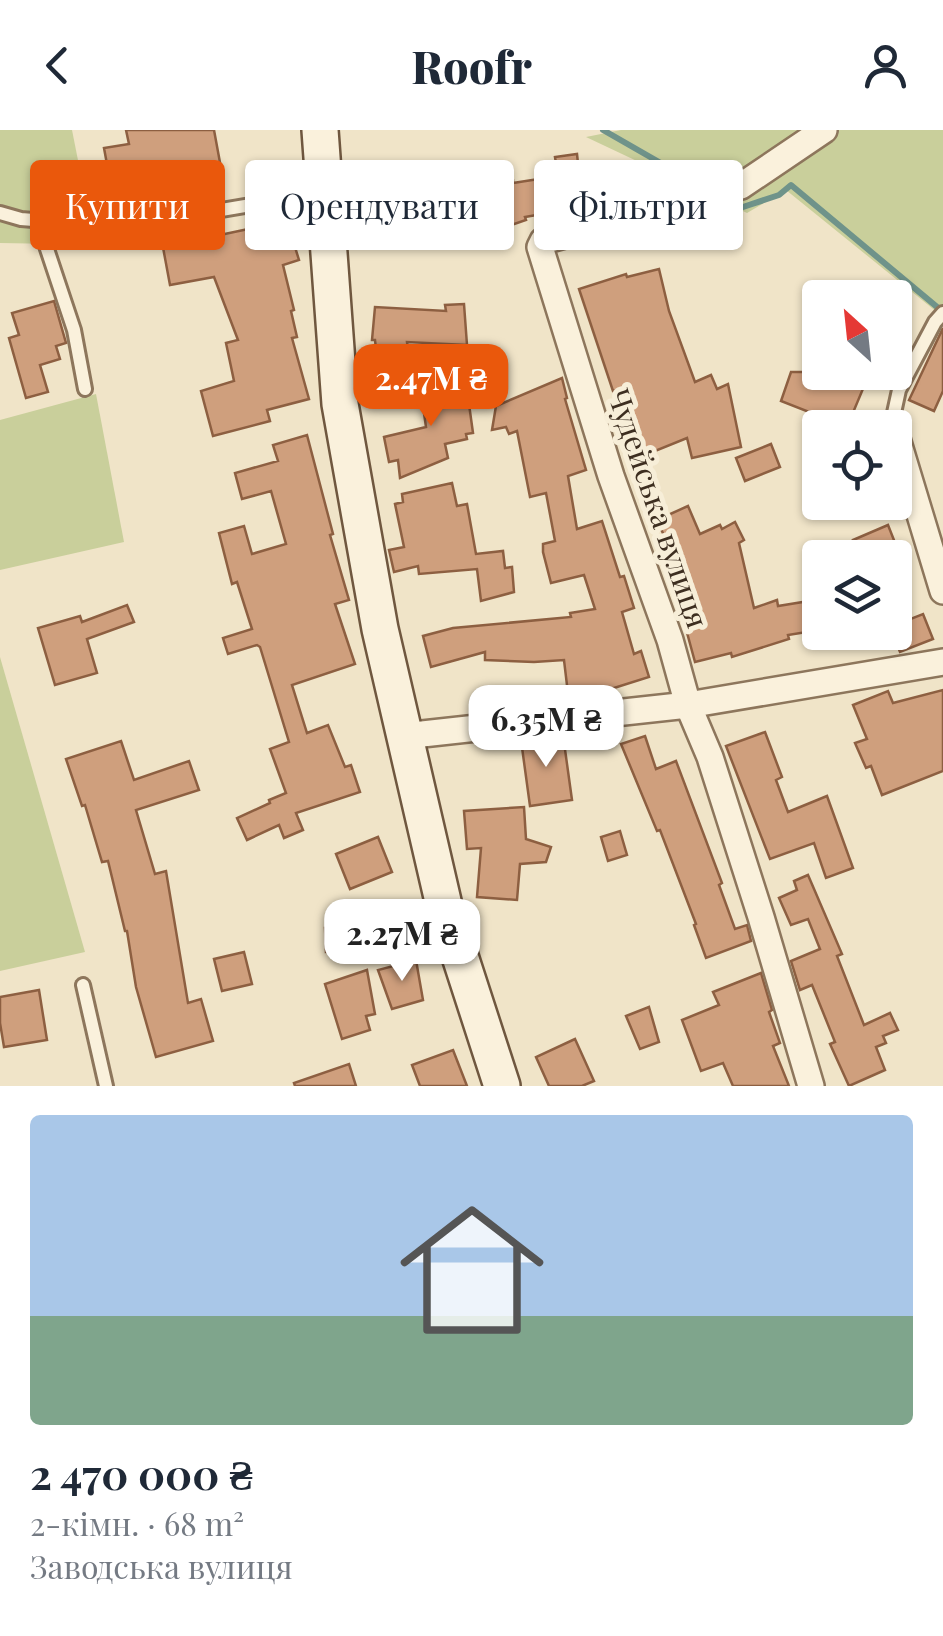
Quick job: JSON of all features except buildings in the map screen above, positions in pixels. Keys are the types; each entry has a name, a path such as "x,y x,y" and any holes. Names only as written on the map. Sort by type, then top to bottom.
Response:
{"main road":[{"path":"320,130 322,160"},
{"path":"328,250 340,404 380,629 445,910 502,1086"}],"street":[{"name":"Чудейська вулиця","path":"811,1086 710,757 610,476 540,247 543,242 741,186 824,130"},
{"path":"912,487 943,591"},
{"path":"404,736 688,704 943,662"}],"lane":[{"path":"0,212 30,220"},
{"path":"47,250 74,330 85,389"},
{"path":"897,410 900,390 939,318"},
{"path":"83,984 106,1086"}],"green space":[{"path":"0,130 72,130 78,160 30,160 30,244 0,243"},
{"path":"621,130 943,130 943,317 912,292 912,280 897,280 786,190 747,213 743,211 743,160 635,160 586,137"},
{"path":"96,394 124,542 0,570 0,420"},
{"path":"0,657 85,952 0,971"}],"waterway":[{"path":"603,130 655,160"},
{"path":"743,207 779,195 791,185 943,312"}]}
